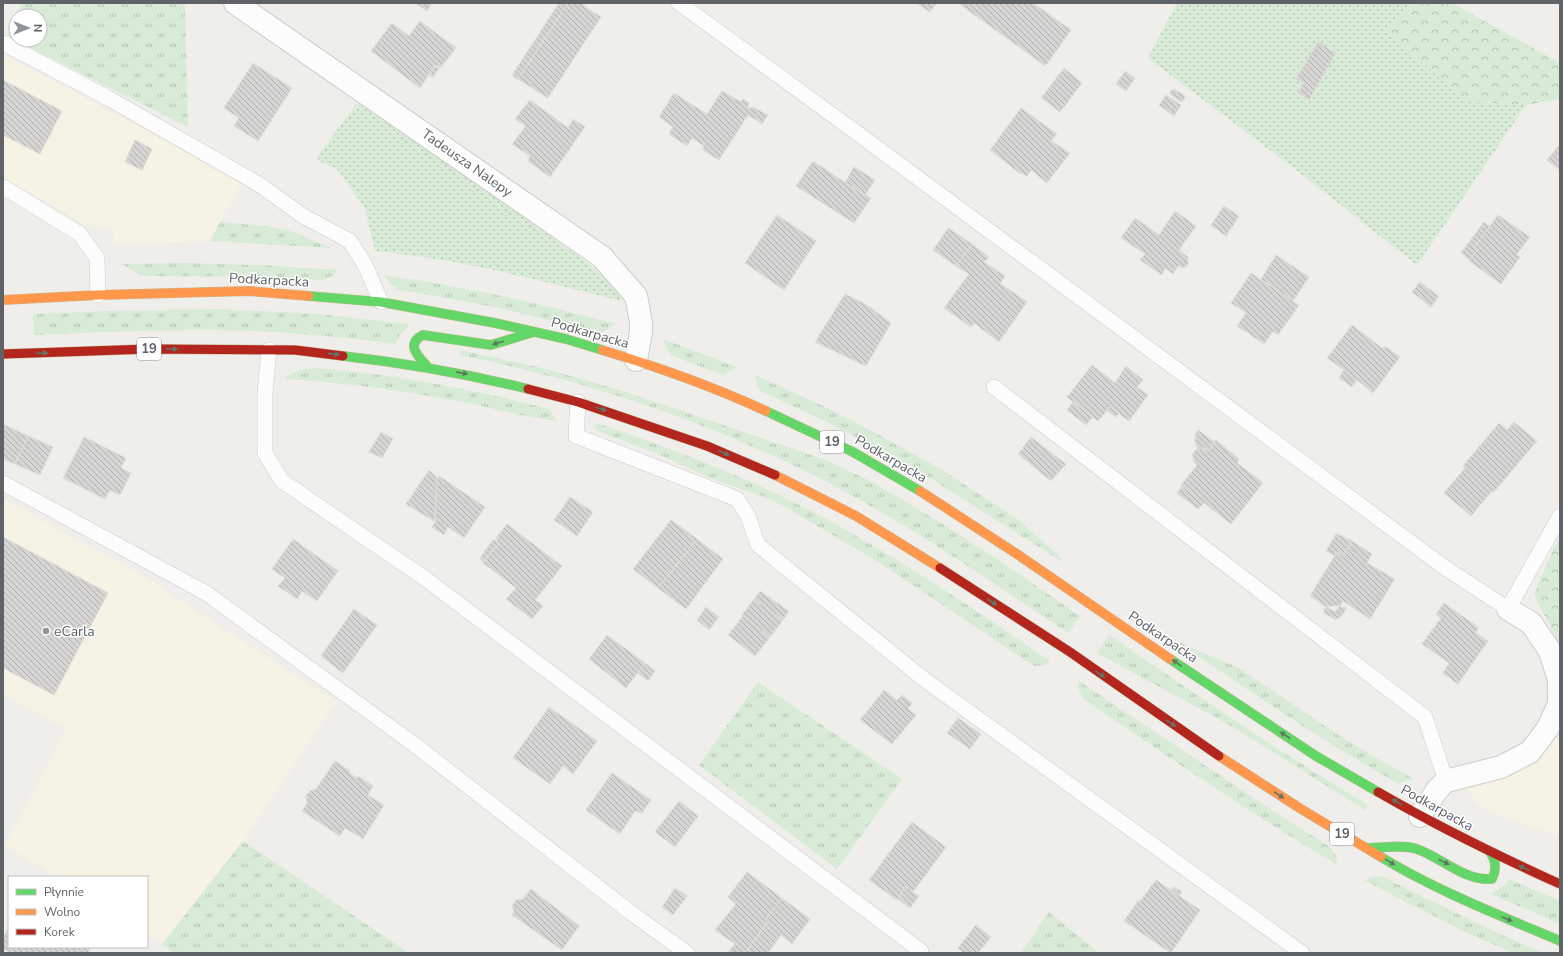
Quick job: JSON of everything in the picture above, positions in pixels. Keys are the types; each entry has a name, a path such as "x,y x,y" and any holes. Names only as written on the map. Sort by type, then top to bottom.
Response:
{"highway":[{"name":"Podkarpacka","path":"3,300 98,295 249,291 381,302 496,323 566,339 636,360 738,398 853,452 908,483 1316,756 1420,816 1490,852 1560,884"},
{"path":"427,366 415,352 414,347 415,341 423,335 491,345 535,332"},
{"name":"19","path":"3,354 149,349 295,350 371,358 427,366 488,378 578,402 707,446 769,472 856,516 1063,648 1294,805 1406,872 1489,911 1560,941"},
{"path":"1366,848 1416,849 1469,875 1484,880 1492,878 1496,870 1494,859 1490,852"}],"street":[{"name":"Tadeusza Nalepy","path":"235,3 602,257 636,296 641,322 641,332 636,360"},
{"path":"1420,816 1437,790 1446,781 1501,767 1530,752 1548,728 1559,704 1559,680 1550,650 1531,624 1508,608"}],"lane":[{"path":"679,3 873,144 1444,567 1508,608 1560,516"},
{"path":"3,43 108,98 260,185 303,216 350,241 365,264 381,302"},
{"path":"3,187 80,234 97,258 98,295"},
{"path":"269,350 265,393 265,453 282,481 423,577 920,950"},
{"path":"994,387 1425,717 1446,781"},
{"path":"578,402 576,436 737,499 748,516 758,545 925,680 1302,953"},
{"path":"3,483 206,593 415,745 630,912 687,953"}],"shaded area":[{"path":"3,54 242,182 210,241 112,244 114,230 80,223 71,216 3,177"},
{"path":"3,499 140,574 336,702 243,841 162,944 148,936 148,876 54,876 5,845 66,729 3,695"},
{"path":"1560,727 1560,835 1549,833 1488,812 1474,799 1469,790 1463,787"}],"green space":[{"path":"22,3 185,3 188,127 31,48 48,48 48,8 20,8"},
{"path":"1177,3 1415,3 1388,31 1464,101 1526,105 1417,265 1295,169 1148,58"},
{"path":"1415,3 1452,3 1560,63 1560,99 1526,105 1464,101 1388,31"},
{"path":"357,103 452,166 589,264 618,289 621,301 499,271 437,259 375,251 365,208 337,169 317,160 320,153"},
{"path":"220,222 265,226 290,231 332,248 210,241"},
{"path":"181,263 261,265 337,270 333,275 325,280 256,277 142,276 122,264"},
{"path":"383,275 442,284 500,296 616,324 601,333 495,307 396,289"},
{"path":"216,309 318,314 409,324 408,327 401,333 395,344 308,334 228,330 34,335 33,314"},
{"path":"663,339 737,367 723,375 673,356 666,348"},
{"path":"461,350 546,369 623,391 826,460 874,483 941,523 997,559 1080,616 1068,633 900,523 842,490 797,467 750,446 703,426 608,393 559,378 460,355"},
{"path":"314,368 403,378 491,395 549,409 557,421 413,393 348,384 284,379 298,371"},
{"path":"755,375 857,423 939,468 1019,520 1062,559 1061,561 919,471 827,422 759,390"},
{"path":"596,423 721,469 812,511 921,575 1050,661 1046,665 1034,666 880,563 782,505 762,496 710,478 656,453 597,431 595,429"},
{"path":"1560,538 1560,645 1534,595 1553,550"},
{"path":"1109,635 1269,743 1368,805 1365,810 1233,727 1097,653"},
{"path":"1181,641 1190,647 1237,667 1337,734 1414,779 1397,783 1369,767 1260,698 1180,644"},
{"path":"1079,681 1273,811 1330,847 1336,857 1337,865 1241,805 1083,699 1078,687"},
{"path":"758,682 902,779 837,869 699,765"},
{"path":"243,841 409,953 174,953 162,944"},
{"path":"1377,876 1383,877 1493,931 1543,953 1513,953 1463,931 1364,880"},
{"path":"1509,879 1560,901 1560,924 1491,894 1504,886"},
{"path":"1049,912 1099,953 1021,953"}],"building":[{"path":"415,3 432,3 427,11"},
{"path":"559,3 568,3 517,79 513,76 513,74"},
{"path":"568,3 580,3 601,17 548,98 518,79"},
{"path":"916,3 937,3 930,12"},
{"path":"958,3 1033,3 1071,30 1047,64 1044,65"},
{"path":"420,21 456,48 441,67 435,65 420,88 371,51 392,23 409,36"},
{"path":"1318,42 1336,53 1309,100 1298,93 1304,83 1296,79"},
{"path":"253,63 292,88 258,141 234,126 239,118 224,108"},
{"path":"436,66 439,68 433,77 431,77 429,74"},
{"path":"1064,68 1082,83 1060,112 1041,98"},
{"path":"1125,71 1135,78 1126,91 1116,84"},
{"path":"3,80 62,111 40,154 3,135"},
{"path":"1173,89 1184,95 1185,98 1182,102 1171,95 1170,92"},
{"path":"722,91 741,102 743,99 749,103 748,107 753,107 768,115 762,124 748,115 719,160 704,151 704,146 692,138 687,146 669,134 673,127 659,117 674,93 707,114"},
{"path":"1166,95 1181,105 1174,116 1159,105"},
{"path":"530,100 568,128 573,119 585,127 550,177 529,162 528,159 530,156 512,144 526,126 515,119"},
{"path":"1021,108 1057,134 1051,141 1070,153 1047,183 1031,170 1027,176 1018,172 990,150"},
{"path":"135,140 152,149 142,170 125,162"},
{"path":"1560,144 1560,170 1547,160"},
{"path":"813,161 871,198 854,223 796,186"},
{"path":"854,167 875,180 865,195 845,183"},
{"path":"1224,206 1239,216 1226,236 1211,225"},
{"path":"1175,211 1196,226 1179,250 1188,257 1188,265 1182,268 1178,266 1173,274 1165,268 1162,275 1140,260 1145,254 1121,238 1135,218 1159,235"},
{"path":"777,215 816,241 784,290 745,263"},
{"path":"1498,215 1530,237 1516,255 1520,257 1501,284 1469,261 1478,249 1475,247"},
{"path":"1484,222 1490,226 1475,247 1478,249 1470,260 1461,253"},
{"path":"948,228 972,244 956,266 933,250"},
{"path":"972,244 989,257 984,262 1005,276 1000,283 1027,302 999,342 974,323 971,327 944,308 969,274 956,266"},
{"path":"1276,255 1309,277 1293,301 1261,279"},
{"path":"1251,273 1299,305 1278,335 1273,331 1264,344 1237,326 1246,313 1231,303"},
{"path":"1420,282 1439,296 1431,307 1412,292"},
{"path":"845,294 867,305 891,323 866,366 815,342"},
{"path":"1352,325 1382,348 1386,347 1400,357 1373,393 1357,380 1352,387 1339,378 1344,370 1327,358"},
{"path":"1092,365 1115,383 1126,366 1143,380 1137,387 1148,395 1129,421 1110,407 1098,421 1067,397"},
{"path":"1073,402 1093,417 1086,425 1067,410"},
{"path":"1109,407 1119,412 1116,417 1106,410"},
{"path":"1514,422 1537,441 1494,492 1492,491 1471,516 1444,493 1465,468 1463,466 1499,423 1507,430"},
{"path":"3,424 28,436 15,464 3,459"},
{"path":"1198,430 1215,442 1208,451 1204,448 1198,449 1195,442 1196,433"},
{"path":"381,432 393,439 382,458 369,452"},
{"path":"28,436 53,447 40,475 15,464"},
{"path":"84,437 126,458 121,468 131,473 120,495 110,490 105,499 63,478"},
{"path":"1031,437 1066,464 1051,481 1018,454"},
{"path":"1216,440 1239,459 1237,463 1263,483 1231,524 1181,485 1197,465 1193,461 1193,453 1196,450 1203,448 1208,451"},
{"path":"429,470 437,478 434,521 406,504"},
{"path":"439,476 485,507 464,538 448,527 444,535 432,527 437,519 435,519 437,478"},
{"path":"1182,486 1204,503 1198,509 1177,493"},
{"path":"570,497 593,512 577,536 554,520"},
{"path":"671,520 697,539 658,588 633,569"},
{"path":"507,524 562,566 535,600 543,606 532,619 506,599 516,588 483,563 499,543 496,538"},
{"path":"1336,534 1345,537 1346,540 1351,543 1343,555 1337,552 1335,556 1326,551"},
{"name":"eCarla","path":"3,537 108,593 54,695 3,668"},
{"path":"1347,538 1372,554 1367,563 1395,579 1370,619 1343,601 1340,605 1326,607 1310,596 1337,552 1343,555 1351,543 1346,540"},
{"path":"293,539 338,571 317,601 302,591 297,599 278,586 285,578 272,569"},
{"path":"697,539 723,559 686,609 658,588"},
{"path":"495,540 499,543 483,562 480,558 492,541"},
{"path":"760,591 789,611 783,620 754,599"},
{"path":"754,599 783,620 770,637 742,615"},
{"path":"1444,603 1478,627 1476,633 1488,641 1458,684 1443,673 1449,663 1422,644 1441,618 1436,614"},
{"path":"1340,605 1342,608 1345,606 1343,608 1347,607 1342,616 1337,619 1334,619 1323,612 1325,611 1323,608 1325,609 1326,607 1335,612"},
{"path":"706,607 719,617 709,630 697,620"},
{"path":"354,609 377,625 343,673 321,656"},
{"path":"743,616 770,637 755,656 728,635"},
{"path":"607,635 645,663 626,688 589,659"},
{"path":"645,663 655,671 648,681 638,673"},
{"path":"884,690 897,700 902,695 912,703 908,709 916,715 892,744 860,720"},
{"path":"549,707 597,741 573,774 563,766 550,784 513,758"},
{"path":"958,718 981,734 970,749 947,733"},
{"path":"335,761 350,771 349,773 357,778 358,776 373,786 368,795 384,805 363,839 345,828 340,836 302,811 307,803 306,796 310,791 316,789"},
{"path":"612,773 651,800 642,813 635,811 620,834 586,810"},
{"path":"679,801 698,816 675,847 655,832"},
{"path":"912,822 946,847 913,892 905,887 897,900 869,880"},
{"path":"747,872 782,898 766,919 767,923 745,953 732,953 729,951 735,944 715,930 736,904 728,897"},
{"path":"1156,880 1200,910 1171,953 1124,921 1138,901 1141,900"},
{"path":"905,887 919,896 910,908 898,899"},
{"path":"1173,887 1181,891 1179,896 1172,891"},
{"path":"675,888 687,896 673,915 662,907"},
{"path":"531,889 579,926 562,950 512,915 514,912 512,906 516,900 523,899"},
{"path":"782,898 810,919 792,944 781,935 768,953 747,953 746,952 767,923 766,919"},
{"path":"976,925 991,937 978,953 964,953 958,948"},
{"path":"8,929 8,948 82,948 79,953 11,953 3,949 3,938"},
{"path":"82,948 90,949 88,953 79,953"}],"traffic: fast":[{"path":"309,296 381,302 495,323 566,339 602,350"},
{"path":"427,366 417,354 414,346 415,342 423,335 491,345 534,332"},
{"path":"343,356 390,362 482,378 528,389"},
{"path":"766,411 853,452 920,491"},
{"path":"1170,659 1316,756 1378,792"},
{"path":"1367,848 1399,846 1417,849 1463,873 1482,879 1492,879 1495,872 1494,859 1490,852"},
{"path":"1381,857 1446,892 1560,941"}],"traffic: slow":[{"path":"3,300 98,295 249,291 309,296"},
{"path":"602,350 686,378 766,411"},
{"path":"775,475 856,516 940,568"},
{"path":"920,491 1017,554 1170,659"},
{"path":"1219,756 1301,809 1381,857"}],"traffic: jam":[{"path":"3,354 149,349 295,350 343,356"},
{"path":"528,389 578,402 707,446 775,475"},
{"path":"940,568 1070,652 1219,756"},
{"path":"1378,792 1468,840 1560,884"}],"place":[{"name":"eCarla","path":"46,631"}]}
